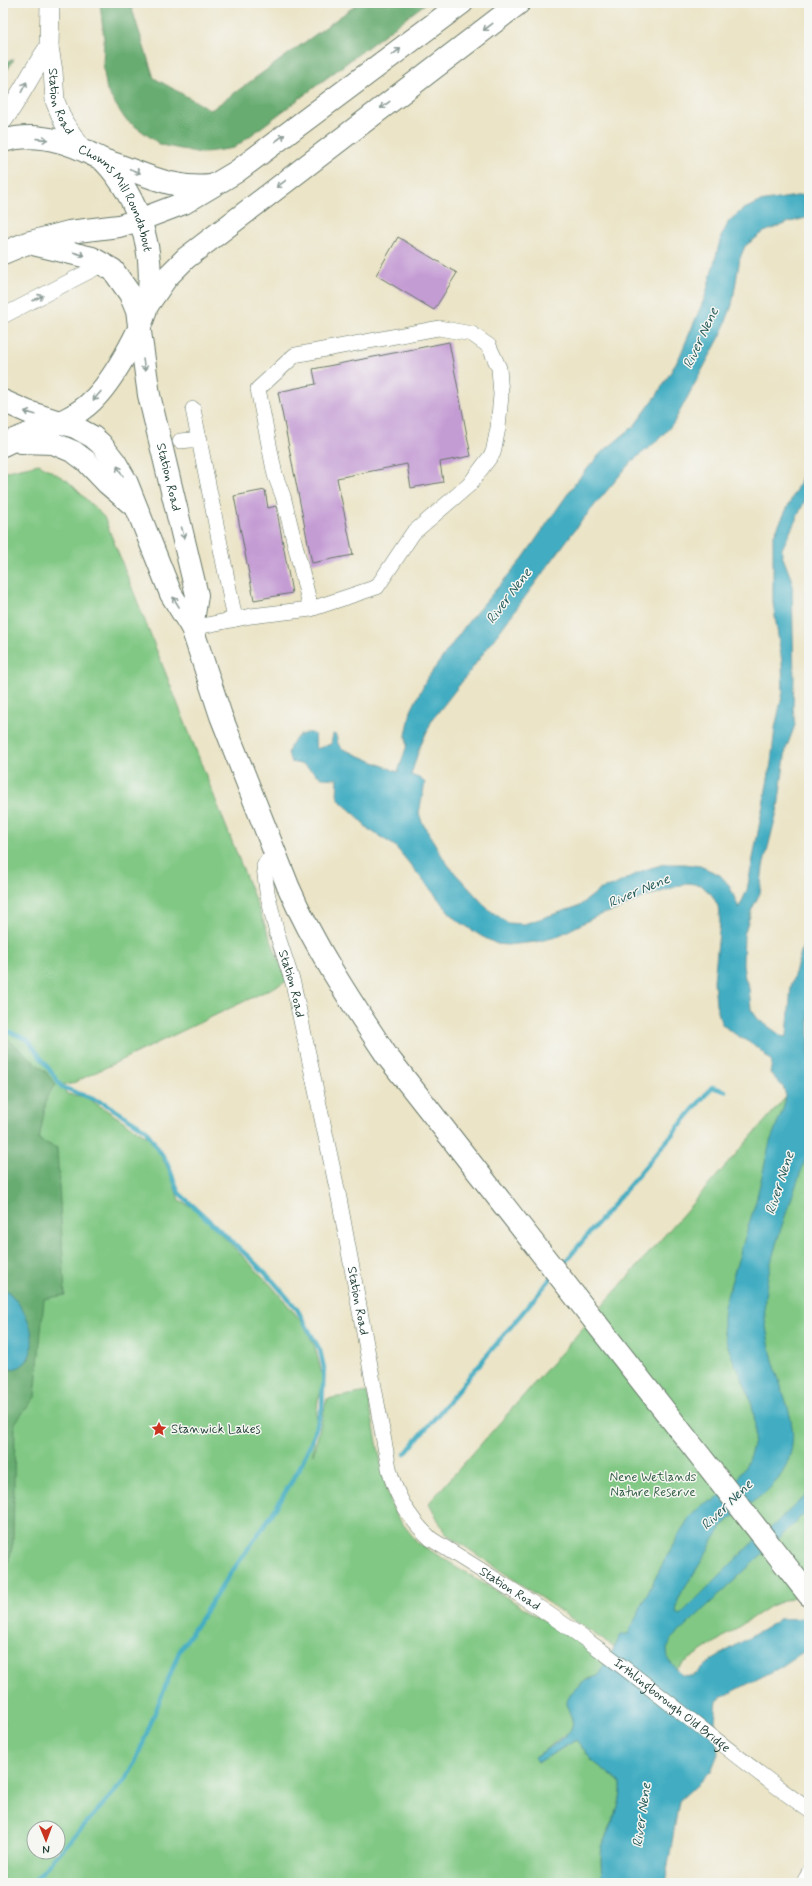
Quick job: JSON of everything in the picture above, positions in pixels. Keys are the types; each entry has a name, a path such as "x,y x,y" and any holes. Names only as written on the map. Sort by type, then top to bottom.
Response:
{"highway":[{"path":"3,253 27,243 69,232 119,226 184,203 214,186 242,167 462,3"},
{"path":"147,306 167,277 186,258 519,3"},
{"name":"Chowns Mill Roundabout","path":"3,141 25,138 44,138 62,141 103,160 123,186 133,204 146,239 149,264 147,306 139,327 109,382 91,402 58,422 41,431 6,444"},
{"path":"103,160 166,183 185,187 214,186"},
{"path":"27,243 92,258 113,270 130,294 137,311 139,327"},
{"name":"Station Road","path":"139,327 149,395 197,595 192,628"},
{"path":"3,401 28,412 58,422"},
{"name":"Station Road","path":"58,422 75,427 93,437 101,444 115,462 126,481 171,594 192,628 221,716 296,906 330,966 387,1056 809,1595"},
{"path":"6,444 53,443 74,452 86,460 107,483 135,506"}],"main road":[{"name":"Station Road","path":"50,3 49,47 53,71 55,101 64,123 83,150"},
{"name":"Station Road","path":"3,120 16,102 33,69 49,47"}],"street":[{"path":"3,316 103,264"},
{"path":"192,628 235,618 311,609 377,587 413,533 469,485 493,453 498,428 501,395 499,368 489,346 472,334 440,328 295,355 258,389 275,475 283,496 311,609"},
{"path":"193,409 235,618"},
{"path":"180,441 200,439"},
{"name":"Station Road","path":"276,857 267,861 264,866 267,892 277,934 293,982 339,1198 393,1484 404,1510 417,1526 431,1539 547,1612 603,1652"},
{"name":"Irthlingborough Old Bridge","path":"603,1652 740,1760 809,1810"},
{"path":"803,1883 809,1872"}],"green space":[{"path":"100,3 130,3 154,78 211,110 359,3 426,3 234,148 201,153 161,145 125,119 107,91 103,66 104,39"},
{"path":"14,59 3,77 3,63"},
{"name":"Stanwick Lakes","path":"39,464 68,481 104,517 287,981 71,1084 61,1085 67,1094 86,1097 148,1137 160,1154 170,1173 179,1200 197,1210 270,1284 303,1323 315,1347 324,1383 318,1400 313,1455 327,1399 367,1392 386,1488 395,1514 418,1543 607,1659 598,1676 587,1679 567,1702 573,1723 570,1731 534,1758 539,1762 576,1740 594,1762 621,1783 621,1792 620,1800 602,1848 602,1883 3,1883 3,472"},
{"path":"3,1035 45,1071 56,1085 47,1096 39,1140 57,1148 65,1295 44,1299 35,1397 15,1423 13,1543 3,1587 3,1369 12,1370 29,1359 30,1339 29,1329 22,1311 11,1294 3,1287"},
{"name":"Nene Wetlands Nature Reserve","path":"809,1071 809,1591 770,1606 684,1663 659,1683 615,1648 445,1533 429,1503"}],"water":[{"name":"River Nene","path":"809,194 809,217 787,223 764,232 745,246 740,258 732,305 721,335 673,424 657,441 631,462 579,524 432,720 419,749 411,775 421,779 425,783 419,813 422,822 445,861 488,909 508,923 524,924 579,906 601,889 613,886 644,870 664,864 700,866 720,875 729,885 739,908 747,890 771,763 775,728 783,692 782,662 773,603 773,537 809,463 809,492 782,549 782,555 792,581 794,680 793,707 795,725 786,749 778,808 763,867 760,893 752,909 744,935 743,965 745,978 749,988 751,1009 758,1019 783,1037 787,1036 791,986 809,925 809,1155 804,1163 777,1240 767,1281 765,1300 767,1332 776,1370 788,1407 793,1437 792,1447 784,1470 771,1487 736,1514 722,1527 681,1594 676,1613 680,1615 750,1545 809,1492 809,1510 672,1639 667,1649 668,1660 682,1675 692,1676 698,1673 711,1660 774,1623 778,1619 809,1618 809,1648 779,1668 717,1701 715,1721 718,1754 711,1771 679,1801 665,1883 602,1883 602,1848 620,1800 621,1783 594,1762 576,1740 539,1762 534,1758 569,1733 572,1725 572,1719 567,1707 570,1694 589,1679 598,1676 621,1634 628,1634 663,1563 687,1521 702,1505 715,1500 731,1486 738,1478 749,1459 754,1438 754,1415 747,1391 727,1345 723,1326 724,1306 756,1201 770,1142 783,1109 786,1096 783,1087 770,1073 772,1062 757,1047 730,1031 721,1023 716,1004 714,981 720,922 718,906 712,895 701,885 687,883 640,899 619,909 597,916 556,937 536,942 507,945 497,944 481,936 454,918 395,846 368,829 356,815 342,803 337,795 338,779 322,778 304,765 291,762 288,754 290,746 300,735 307,733 313,734 315,736 316,749 331,744 333,734 336,735 338,744 343,749 398,772 407,745 406,735 411,711 426,680 468,622 523,558 576,482 600,454 634,426 657,395 679,358 705,297 721,237 729,221 742,210 759,202"},
{"path":"3,1287 23,1310 32,1335 29,1357 25,1363 12,1369 3,1369"}],"building":[{"path":"398,237 457,273 434,310 376,275"},
{"path":"449,342 471,456 440,462 443,482 411,488 407,464 337,478 353,555 312,563 278,392 316,384 313,369"},
{"path":"265,490 268,508 276,506 292,593 254,600 234,496"}],"waterway":[{"path":"3,1029 28,1040 62,1087 104,1103 145,1129 167,1162 179,1193 250,1258 273,1281 297,1309 320,1350 324,1368 322,1408 313,1438 298,1471 272,1514 220,1589 179,1652 134,1765 126,1779 32,1883"},
{"path":"560,1268 712,1087 725,1091"},
{"path":"405,1454 552,1277"}],"place":[{"name":"Stanwick Lakes","path":"159,1429"}]}
